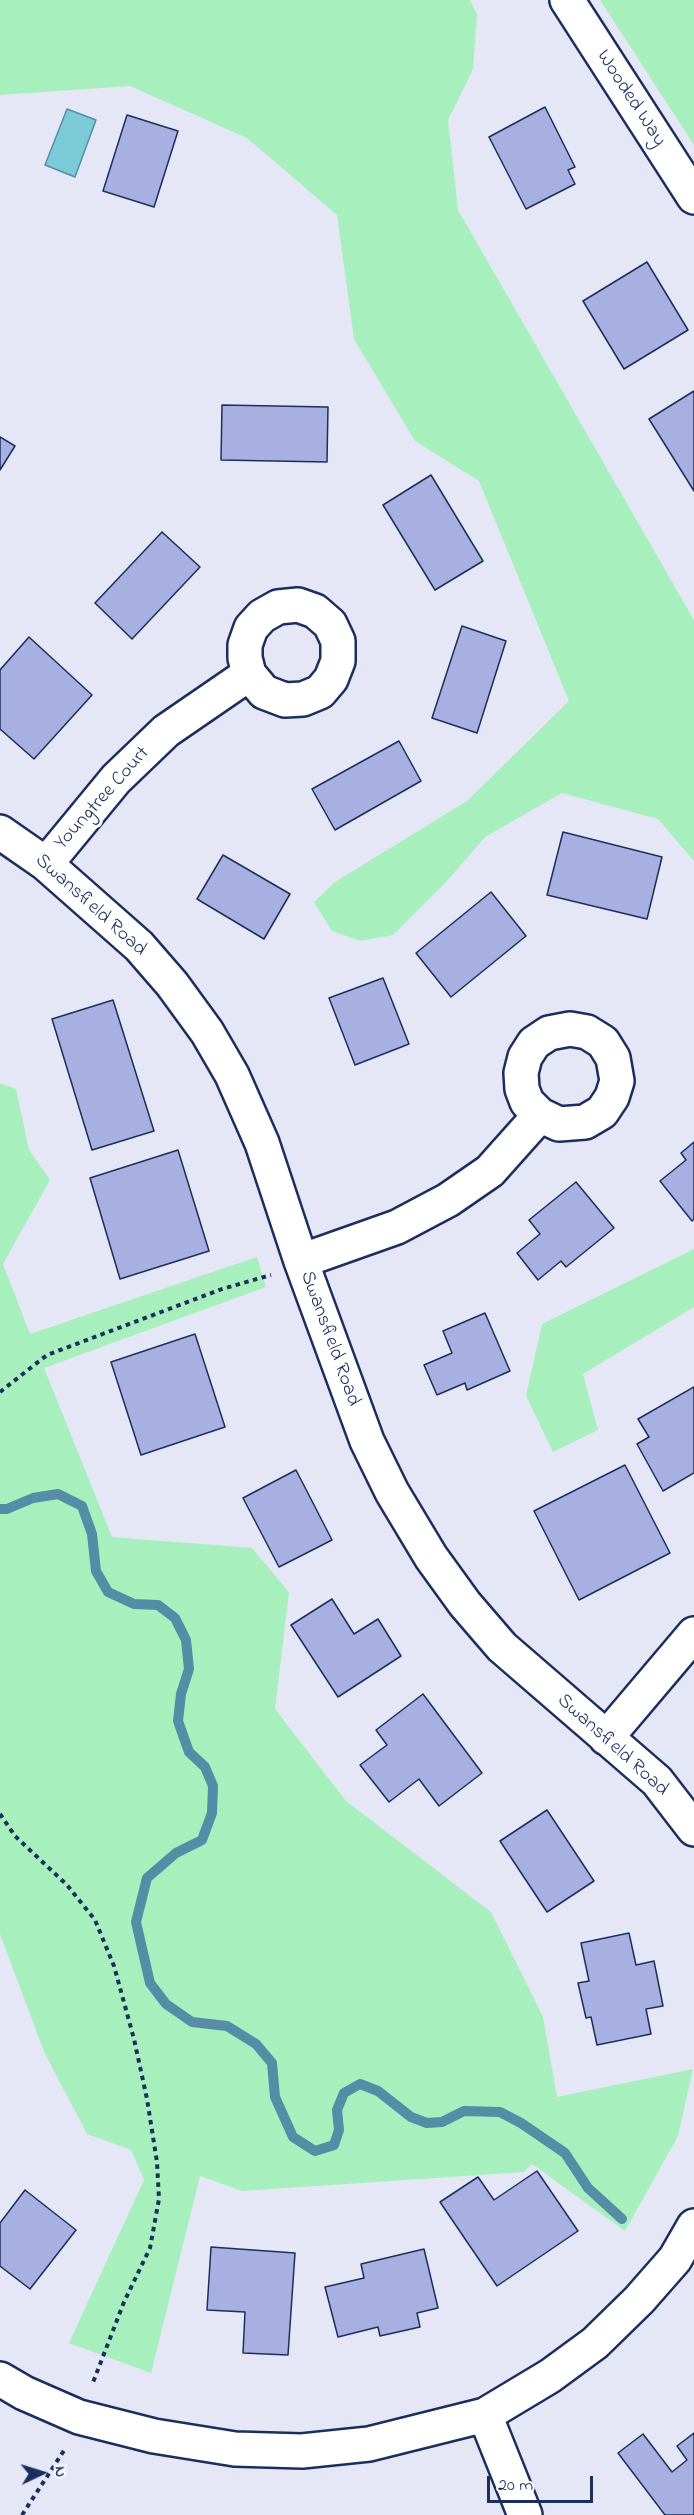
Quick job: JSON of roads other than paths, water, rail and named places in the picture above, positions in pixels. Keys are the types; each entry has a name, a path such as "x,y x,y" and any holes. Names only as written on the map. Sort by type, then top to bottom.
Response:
{"street":[{"name":"Wooded Way","path":"567,0 694,197"},
{"name":"Youngtree Court","path":"46,864 116,779 165,731 249,674"},
{"name":"Swansfield Road","path":"0,832 46,864 138,946 172,984 207,1032 232,1075 262,1143 343,1380 368,1441 392,1492 431,1557 465,1604 502,1647 657,1781 694,1829"},
{"path":"301,1261 397,1227 448,1200 490,1171 540,1115"},
{"path":"606,1738 694,1634"},
{"path":"0,2379 24,2393 79,2417 154,2436 235,2449 302,2451 369,2444 485,2415 550,2376 595,2343 639,2300 675,2259 694,2226"},
{"path":"485,2415 525,2515"}],"water":[{"path":"67,109 96,120 75,177 45,165"}],"waterway":[{"path":"0,1509 7,1509 33,1498 58,1494 82,1506 92,1534 96,1571 108,1592 134,1604 158,1605 175,1618 186,1640 189,1669 181,1694 178,1721 189,1752 205,1767 213,1786 212,1813 202,1840 176,1853 147,1878 136,1922 150,1983 166,2004 192,2022 227,2026 256,2044 272,2063 275,2097 293,2137 315,2151 334,2145 339,2130 337,2110 344,2093 360,2084 378,2091 411,2117 427,2123 442,2122 464,2111 500,2112 521,2123 565,2153 588,2188 622,2219"}]}
